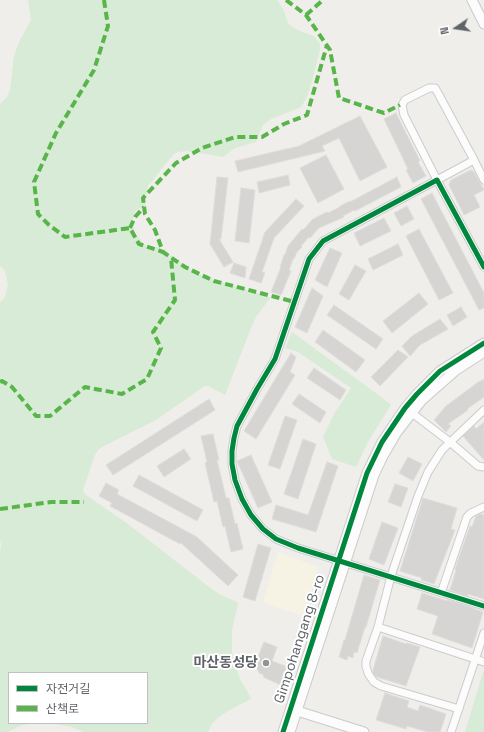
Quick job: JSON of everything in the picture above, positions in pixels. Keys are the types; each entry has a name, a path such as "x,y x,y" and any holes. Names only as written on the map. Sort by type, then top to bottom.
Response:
{"street":[{"path":"472,0 484,24"},
{"path":"484,180 435,88 429,88 405,100 402,105 404,115 484,267"},
{"path":"474,160 323,241 312,255 304,272 275,358 237,426 234,438 232,464 235,480 242,499 251,515 276,539 298,548 484,606"},
{"name":"Gimpohangang 8-ro","path":"283,732 293,709 342,561 367,473 382,442 408,410 416,394 440,371 484,343"},
{"name":"Gimpohangang 8-ro","path":"408,410 422,400 455,371 484,352"},
{"path":"408,410 450,442 478,466 484,467"},
{"path":"459,709 381,686 374,682 367,671 366,661 378,627 391,576 418,496 428,472 442,450 484,410"},
{"path":"441,593 467,517 471,513 484,507"},
{"path":"378,627 484,662"},
{"path":"451,732 484,633"},
{"path":"293,709 364,732"},
{"name":"Gimpohangang 8-ro","path":"290,732 293,709"}],"shaded area":[{"path":"278,552 318,567 304,616 263,603"}],"green space":[{"path":"28,0 277,0 284,11 288,23 300,31 314,36 320,44 320,50 312,81 307,97 301,107 271,119 263,125 256,142 235,148 223,157 188,151 174,154 148,186 145,202 146,207 138,209 135,212 132,222 135,233 147,247 160,248 193,271 208,278 270,298 256,317 225,395 208,386 205,386 156,420 98,450 83,491 86,495 128,524 213,590 237,602 238,604 232,630 232,653 240,679 251,698 219,717 212,724 208,732 84,732 72,727 56,724 148,724 148,672 8,672 8,724 29,724 7,732 0,732 0,302 5,297 8,285 5,271 0,266 0,104 6,98 10,90 14,56 19,42 31,20"},
{"path":"292,332 391,405 369,440 356,467 332,459 323,437 334,414 351,388 298,352 285,348"},
{"path":"484,671 484,732 465,732 483,672"}],"building":[{"path":"396,113 420,161 418,162 426,176 413,183 406,170 408,169 384,119"},
{"path":"360,116 387,167 360,181 339,138 322,146 325,151 238,172 235,161 299,146"},
{"path":"326,155 344,189 318,203 300,168"},
{"path":"471,170 474,172 484,190 474,195 480,207 464,215 449,185 451,180"},
{"path":"288,175 290,185 259,193 257,182"},
{"path":"217,177 228,178 221,239 219,239 233,262 224,267 210,244"},
{"path":"397,177 401,187 355,211 354,210 343,216 344,217 319,228 310,238 309,237 293,259 289,270 291,271 281,295 271,292 288,246 302,229 303,230 313,219 350,202"},
{"path":"241,188 255,190 249,243 235,241"},
{"path":"432,193 484,293 484,308 479,310 421,199"},
{"path":"296,199 304,206 274,238 262,272 265,273 261,283 249,279 265,232"},
{"path":"407,206 414,219 401,226 394,213"},
{"path":"384,218 391,231 360,246 354,233"},
{"path":"419,229 453,293 439,300 406,236"},
{"path":"398,244 403,255 373,270 368,259"},
{"path":"330,248 342,253 327,287 315,280"},
{"path":"234,263 246,267 245,278 230,273"},
{"path":"355,265 366,271 349,300 339,294"},
{"path":"312,288 323,296 307,333 295,327"},
{"path":"419,293 428,304 392,333 383,321"},
{"path":"334,305 383,339 376,349 327,315"},
{"path":"461,307 467,317 453,326 447,315"},
{"path":"440,319 448,329 420,345 410,356 402,346 412,336"},
{"path":"323,330 365,360 356,372 315,342"},
{"path":"398,350 408,357 380,386 371,377"},
{"path":"291,353 296,357 290,372 295,375 256,439 244,431"},
{"path":"314,368 346,390 340,400 307,378"},
{"path":"484,379 484,397 448,424 451,426 446,432 434,420 446,406"},
{"path":"299,394 326,412 320,423 292,404"},
{"path":"209,399 215,410 113,475 106,465"},
{"path":"285,416 297,420 280,469 268,465"},
{"path":"484,422 484,460 463,436 474,426 476,429"},
{"path":"213,434 219,460 217,460 226,498 229,498 243,549 231,552 217,501 214,502 205,463 207,462 201,436"},
{"path":"303,439 316,444 298,499 284,494"},
{"path":"184,449 191,459 164,477 157,466"},
{"path":"251,455 272,502 258,508 237,461"},
{"path":"408,457 422,464 413,481 399,473"},
{"path":"327,462 338,466 316,532 272,519 276,505 308,515"},
{"path":"139,475 203,510 197,521 133,486"},
{"path":"106,483 119,490 117,494 197,537 238,575 228,586 181,543 180,544 110,506 112,503 99,496"},
{"path":"395,484 408,488 401,507 388,502"},
{"path":"423,498 457,508 451,529 455,530 434,584 421,580 422,578 400,571"},
{"path":"480,514 484,515 484,599 450,590 456,570 455,569 470,526 472,527 476,516"},
{"path":"382,522 398,528 384,565 369,559"},
{"path":"258,544 271,548 255,601 243,597"},
{"path":"364,575 380,580 357,653 354,652 353,658 348,656 347,660 339,657"},
{"path":"422,593 465,605 483,612 472,648 432,634 438,616 417,609"},
{"path":"383,636 420,647 406,686 377,677 373,673"},
{"name":"마산동성당","path":"264,642 277,647 272,661 288,667 281,685 263,677 264,675 259,673 255,664"},
{"path":"385,693 409,701 407,707 418,711 420,705 446,714 440,732 428,732 407,726 406,729 376,720"}],"marked path":[{"path":"104,0 108,26 94,70 56,133 34,182 38,214 49,225 65,237 130,228 139,244 163,252"},
{"path":"286,0 306,15 330,50 339,98 384,113 400,105"},
{"path":"306,15 323,0"},
{"path":"291,301 214,281 185,267 163,252 155,230 145,214 143,198 176,163 202,148 235,137 262,137 284,124 307,115 327,45"},
{"path":"130,228 135,217 144,207"},
{"path":"0,382 2,381 12,387 36,416 50,416 85,387 122,394 147,379 161,348 153,332 175,300 171,258"},
{"path":"0,509 51,502 84,502"}],"cycle path":[{"path":"484,267 437,180 323,241 309,259 275,359 237,426 232,451 232,464 235,480 242,499 251,515 263,529 276,539 298,548 484,606"},
{"path":"283,732 367,473 382,442 405,408 440,371 484,343"}],"place":[{"name":"마산동성당","path":"266,663"}]}
